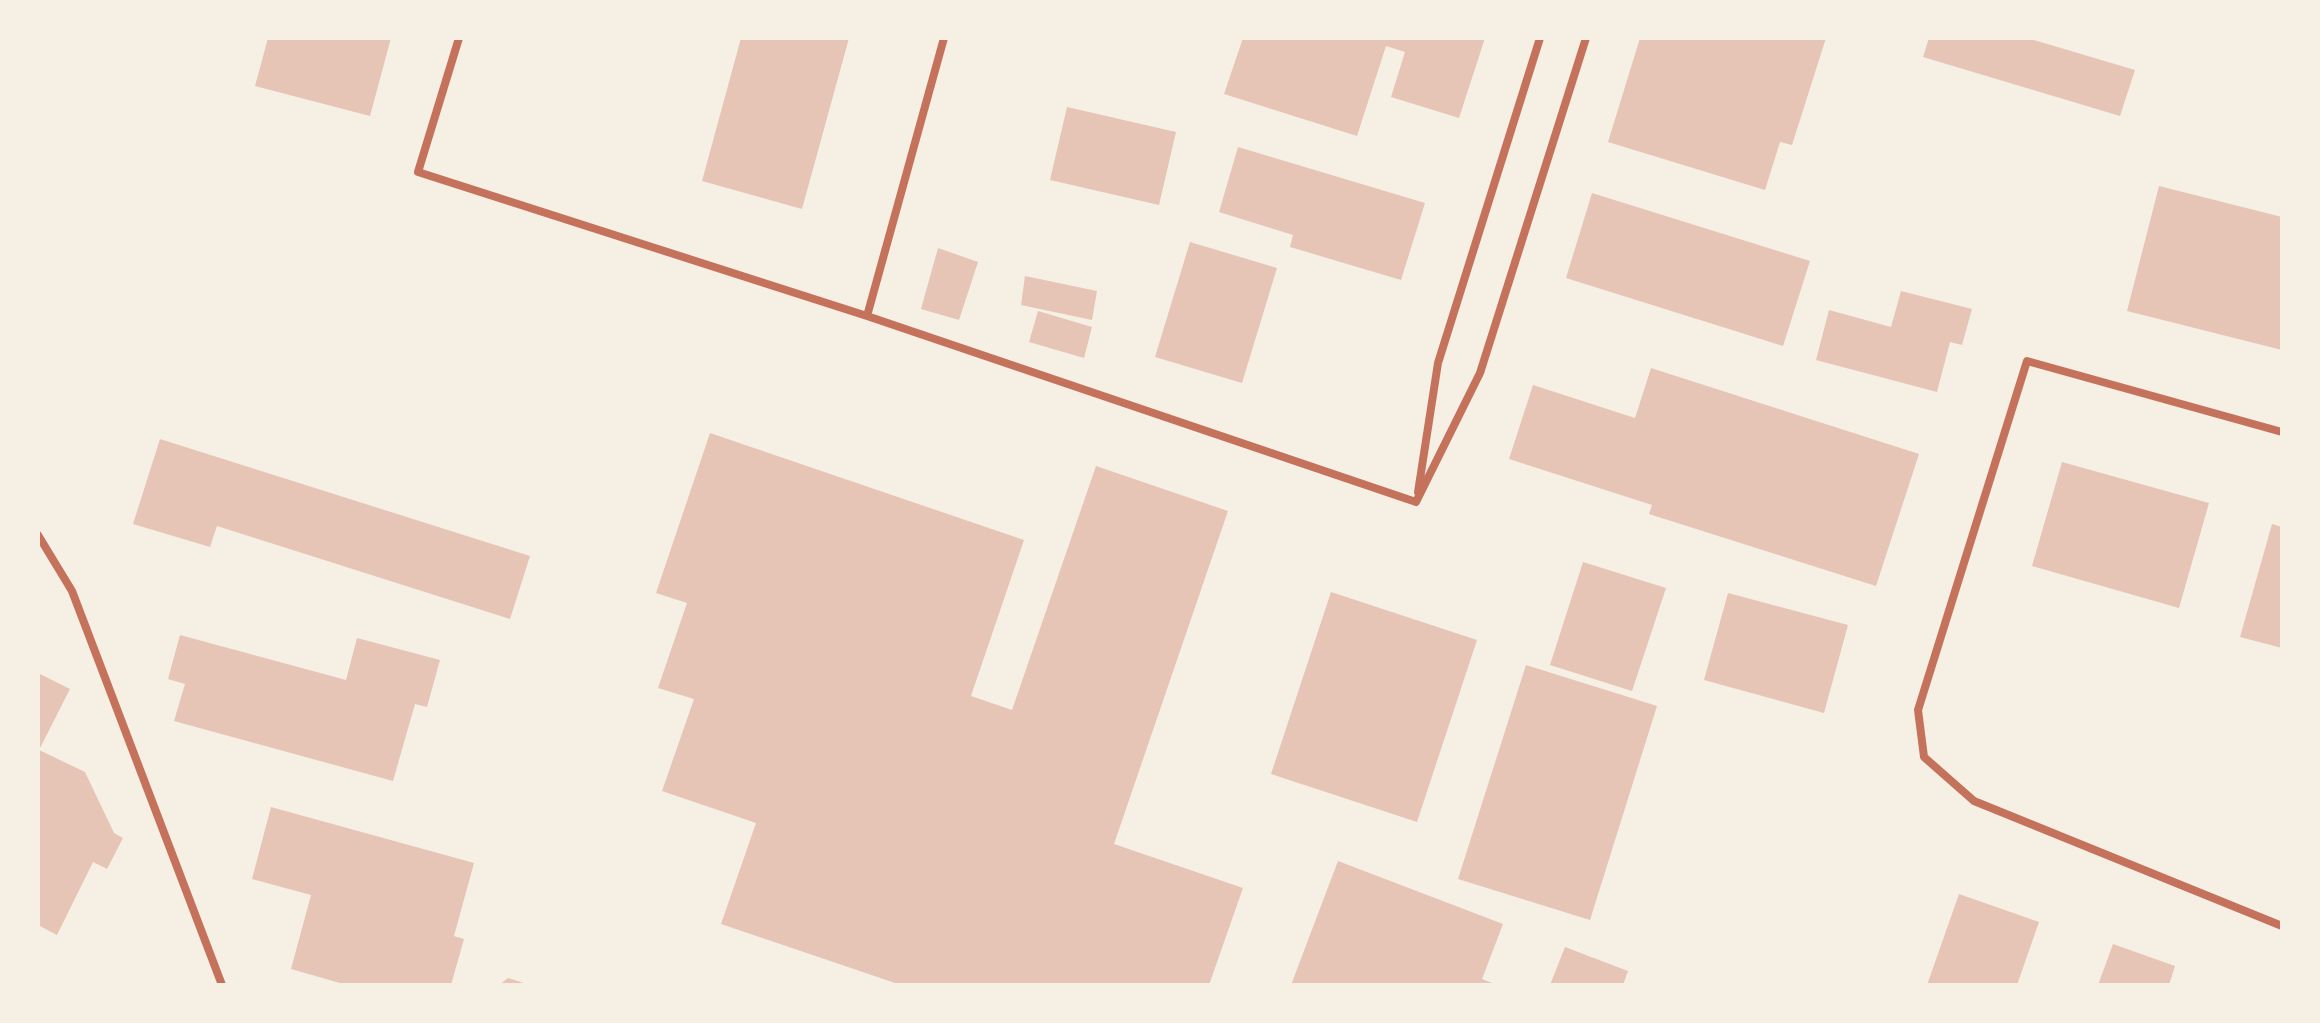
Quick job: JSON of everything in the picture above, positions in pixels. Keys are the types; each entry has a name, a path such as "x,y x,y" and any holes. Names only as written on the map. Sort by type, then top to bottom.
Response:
{"street":[{"path":"459,38 418,172 867,316 1416,502"},
{"path":"867,316 944,38"},
{"path":"1416,502 1438,363 1540,38"},
{"path":"1416,502 1480,373 1586,38"},
{"path":"2282,432 2027,361 1918,710 1924,757 1974,801 2282,926"},
{"path":"38,535 72,591 222,985"}],"building":[{"path":"268,38 391,38 370,116 255,86"},
{"path":"741,38 849,38 802,209 702,181"},
{"path":"1243,38 1485,38 1459,118 1391,97 1405,52 1386,46 1357,136 1224,94"},
{"path":"1640,38 1826,38 1792,145 1780,142 1765,190 1608,142"},
{"path":"1929,38 2027,38 2135,70 2120,116 1923,57"},
{"path":"1067,107 1176,132 1159,205 1050,180"},
{"path":"1238,147 1425,203 1401,280 1290,247 1293,235 1219,212"},
{"path":"2159,186 2282,217 2282,350 2127,311"},
{"path":"1592,193 1810,261 1783,346 1566,278"},
{"path":"1190,242 1277,268 1242,383 1155,357"},
{"path":"938,248 978,262 959,320 921,309"},
{"path":"1025,276 1097,291 1092,320 1021,305"},
{"path":"1901,291 1972,309 1962,345 1950,342 1937,392 1816,360 1829,310 1891,327"},
{"path":"1038,311 1092,327 1084,358 1029,342"},
{"path":"1651,368 1919,454 1876,586 1649,514 1652,505 1509,459 1533,385 1635,418"},
{"path":"710,433 1024,540 971,696 1012,710 1096,466 1228,511 1114,844 1243,888 1209,985 901,985 721,924 756,823 662,791 694,699 658,688 687,603 656,593"},
{"path":"160,439 530,556 510,619 217,526 210,547 133,524"},
{"path":"2062,462 2209,503 2179,608 2032,566"},
{"path":"2272,524 2282,527 2282,648 2240,637"},
{"path":"1583,562 1666,588 1632,691 1550,665"},
{"path":"1331,592 1477,640 1417,822 1271,774"},
{"path":"1728,593 1848,625 1824,713 1704,680"},
{"path":"180,635 346,680 357,638 440,660 427,707 415,704 393,781 174,721 185,684 168,679"},
{"path":"1526,665 1657,706 1590,920 1458,879"},
{"path":"38,673 70,689 39,750 85,772 114,833 123,838 107,869 93,862 57,935 38,925"},
{"path":"271,807 474,863 454,936 464,939 451,985 347,985 291,969 311,895 252,879"},
{"path":"1338,861 1503,924 1482,979 1497,985 1291,985"},
{"path":"1959,894 2039,922 2017,985 1927,985"},
{"path":"2113,944 2175,966 2169,985 2098,985"},
{"path":"1565,947 1628,971 1623,985 1550,985"},
{"path":"508,978 527,984 527,985 499,985"}]}
